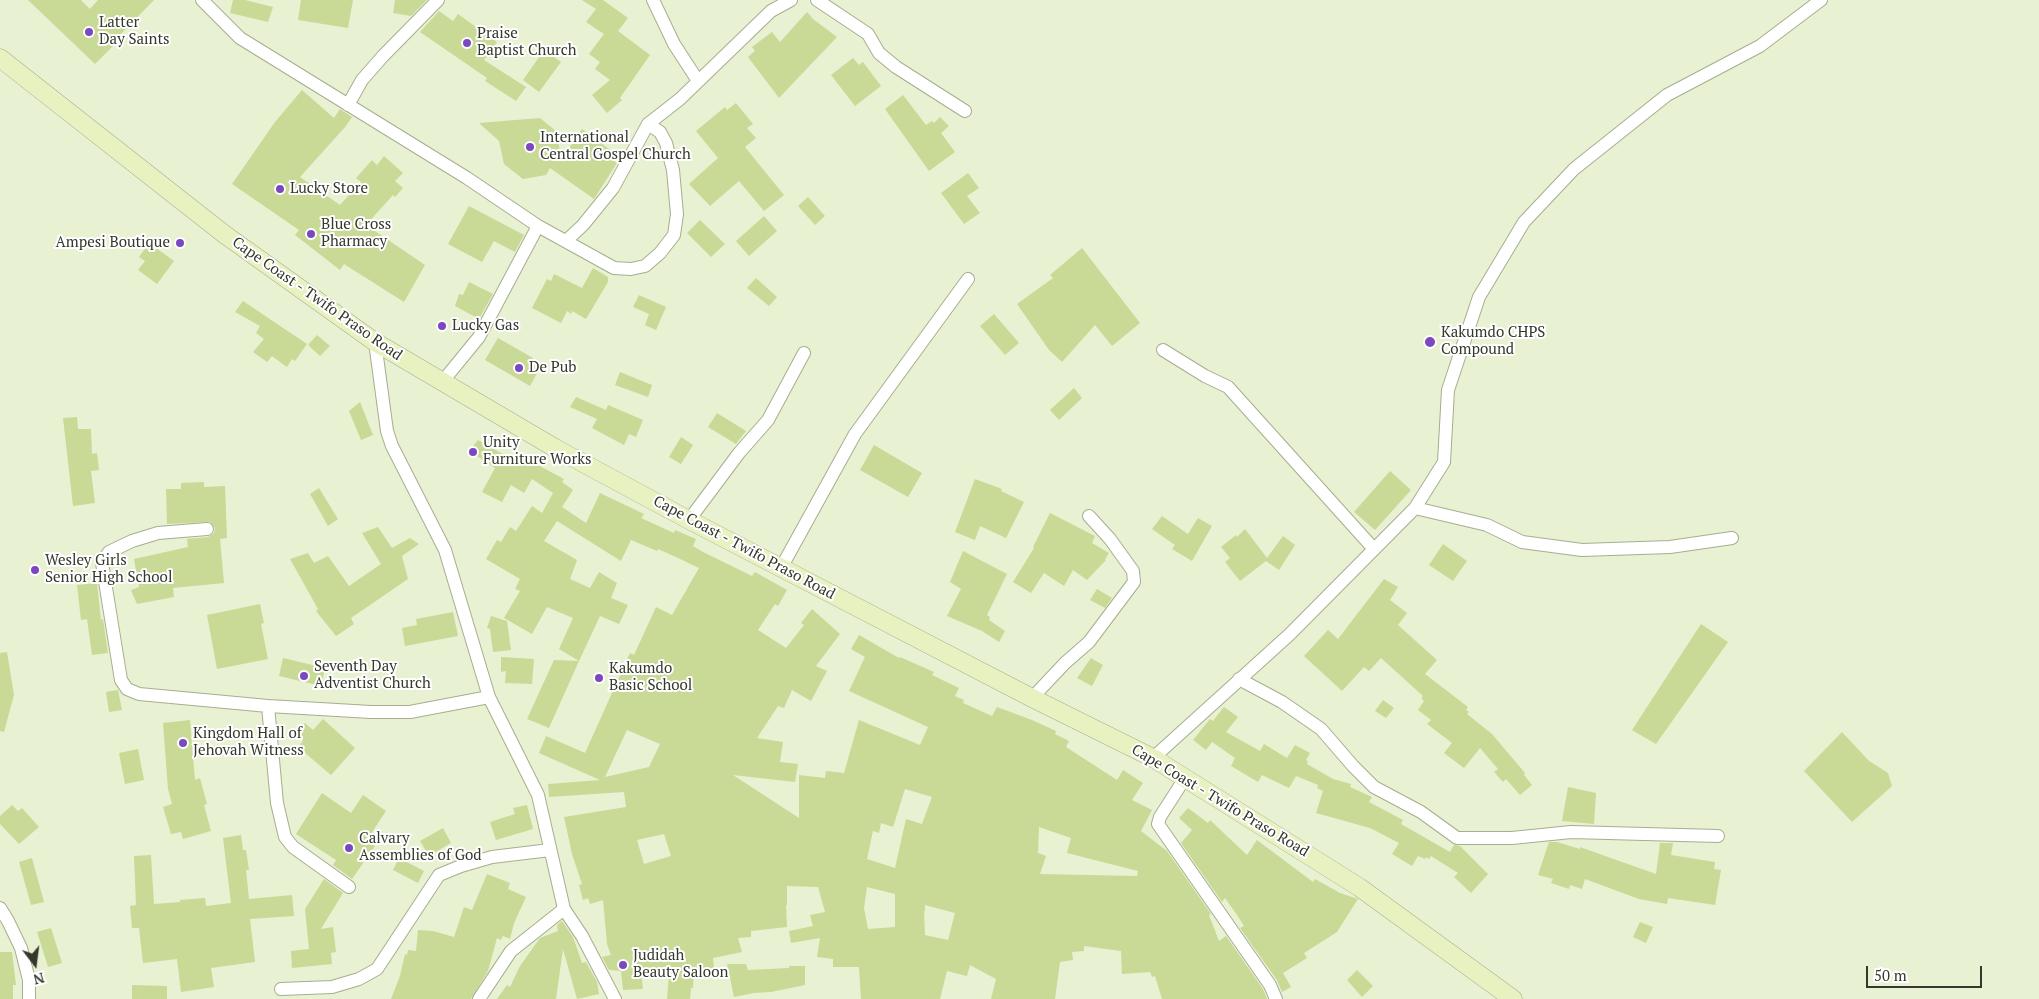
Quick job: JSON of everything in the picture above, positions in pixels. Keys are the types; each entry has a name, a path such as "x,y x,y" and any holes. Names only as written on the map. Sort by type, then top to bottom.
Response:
{"main road":[{"name":"Cape Coast - Twifo Praso Road","path":"0,58 224,234 374,342 555,448 689,520 1032,698 1154,758 1359,887 1512,999"}],"street":[{"path":"202,0 240,38 467,178 538,226 614,268 631,269 645,266 660,253 674,235 677,214 673,170 666,143 660,132 648,124"},
{"path":"348,105 362,80 438,0"},
{"path":"653,0 674,44 698,81"},
{"path":"566,241 583,225 612,188 648,124 698,81 771,11 791,0"},
{"path":"817,0 868,34 879,53 896,66 965,111"},
{"path":"1154,758 1238,679 1290,634 1415,508 1444,462 1448,390 1479,297 1524,222 1574,169 1667,96 1760,46 1821,0"},
{"path":"442,381 480,338 538,226"},
{"path":"781,568 854,434 968,279"},
{"path":"374,342 387,431 392,446 445,550 489,697 538,795 564,909 582,936 615,999"},
{"path":"1163,350 1205,376 1228,387 1374,549"},
{"path":"689,520 739,453 768,420 804,353"},
{"path":"1415,508 1487,525 1522,542 1582,550 1670,547 1732,538"},
{"path":"1032,698 1065,663 1089,642 1134,582 1133,571 1110,539 1089,516"},
{"path":"207,529 158,532 109,552 102,563 121,680 127,689 139,694 268,706 371,712 410,712 489,697"},
{"path":"1238,679 1282,702 1321,729 1374,787 1421,812 1458,838 1512,838 1571,832 1718,836"},
{"path":"268,706 277,802 285,837 293,847 349,887"},
{"path":"1185,778 1160,817 1158,824 1270,985 1276,999"},
{"path":"281,989 332,987 358,979 376,969 439,875 492,857 550,850"},
{"path":"0,908 21,948 29,980 29,999"},
{"path":"479,999 511,951 564,909"}],"building":[{"name":"Latter Day Saints","path":"28,0 81,0 90,9 98,0 154,0 95,64"},
{"path":"233,0 245,0 273,7 268,22 230,13"},
{"path":"301,0 353,0 348,28 298,20"},
{"path":"395,0 427,0 411,16 393,13"},
{"path":"582,0 603,0 628,18 618,31 650,55 620,98 622,100 607,113 592,95 610,80 595,69 600,62 589,54 604,34 586,22 596,9"},
{"name":"Praise Baptist Church","path":"439,11 453,21 458,14 497,42 484,60 526,87 516,101 485,81 487,78 420,32"},
{"path":"807,12 813,19 837,37 779,98 748,57 755,51 752,47 772,32 780,42"},
{"path":"544,50 561,62 539,92 523,80"},
{"path":"853,58 859,65 863,62 881,86 855,106 831,75"},
{"path":"302,90 334,118 340,109 352,117 300,177 340,205 361,182 356,178 372,160 377,165 384,156 403,173 395,181 403,188 395,197 393,195 366,225 425,265 404,302 344,264 340,270 295,235 299,230 232,184 275,122"},
{"path":"903,95 926,125 932,121 934,123 940,117 949,126 941,133 955,152 929,171 885,109"},
{"path":"736,103 753,124 747,128 756,138 745,147 784,195 764,211 739,181 710,206 689,184 718,158 696,131 725,107 727,110"},
{"path":"540,118 557,132 561,160 582,129 612,151 607,156 617,163 594,199 550,168 546,175 523,179 504,164 499,141 479,123"},
{"path":"968,173 979,188 967,196 980,213 964,224 941,193"},
{"path":"808,197 825,216 815,225 798,206"},
{"path":"469,206 524,235 515,252 494,241 482,262 448,244"},
{"path":"764,216 777,231 749,256 736,241"},
{"path":"700,220 725,244 711,257 687,233"},
{"path":"149,243 174,261 157,284 138,270 145,261 139,257"},
{"path":"1082,248 1140,323 1112,346 1095,325 1062,362 1049,350 1017,304 1053,278 1050,275"},
{"path":"593,268 608,277 608,282 586,319 572,311 571,314 567,311 561,323 532,308 547,279 551,281 554,274 582,288"},
{"path":"756,278 777,297 769,306 747,288"},
{"path":"469,282 493,294 479,319 455,306 459,294 463,295"},
{"path":"639,295 666,307 656,330 645,325 649,314 633,307"},
{"path":"243,301 307,344 295,361 292,359 287,367 272,356 267,362 253,352 264,339 256,333 260,326 235,312"},
{"path":"994,314 1019,343 1005,355 980,326"},
{"path":"317,335 330,346 320,356 308,345"},
{"path":"498,338 533,358 530,364 539,370 530,386 485,360"},
{"path":"620,372 652,385 648,397 615,385"},
{"path":"1074,388 1082,398 1059,420 1050,410"},
{"path":"576,397 606,410 608,405 643,420 636,437 629,434 624,445 592,428 597,419 570,407"},
{"path":"360,402 373,435 361,440 349,411"},
{"path":"717,413 746,431 736,444 708,427"},
{"path":"77,417 78,429 91,429 92,454 97,453 99,470 91,471 95,503 73,506 63,418"},
{"path":"681,437 693,445 681,464 669,457"},
{"path":"478,440 508,457 509,455 519,460 521,456 564,479 562,482 573,490 562,507 586,523 600,493 644,514 641,518 674,533 675,530 696,539 693,546 703,552 752,576 755,572 787,590 778,606 775,604 758,630 786,648 804,625 801,623 812,609 840,634 816,666 827,671 811,701 792,690 784,708 778,706 757,738 783,742 780,762 798,764 795,782 733,775 799,818 799,775 825,778 826,771 844,773 859,720 920,745 928,727 849,691 865,657 851,649 859,635 899,658 934,672 932,675 959,688 955,696 964,700 963,703 992,716 997,707 1032,720 1056,731 1055,734 1069,741 1066,747 1117,780 1123,770 1143,783 1132,800 1152,810 1141,831 1167,851 1211,914 1209,915 1219,941 1226,936 1263,989 1267,999 1162,999 1155,976 1152,977 1150,972 1122,974 1121,951 1084,946 1084,951 1072,952 1073,960 1060,962 1055,999 991,999 996,979 970,965 967,976 947,971 940,999 861,999 859,967 833,967 833,959 817,957 820,938 791,943 789,931 813,926 810,915 825,912 818,887 787,886 787,927 751,931 751,937 738,938 742,952 713,958 714,968 694,971 690,999 667,999 669,973 641,971 643,989 623,990 621,971 609,970 602,957 611,955 607,944 603,900 590,904 588,898 583,900 579,885 582,884 572,854 564,817 626,807 624,792 549,797 548,784 600,780 539,753 546,736 585,753 630,653 634,655 656,607 672,615 699,568 658,549 657,551 631,540 621,561 557,521 544,541 577,560 570,579 590,588 599,572 617,583 611,598 628,605 619,624 600,616 579,661 559,649 573,618 547,607 532,634 504,618 520,591 515,589 520,579 486,559 497,540 501,542 510,527 516,531 532,506 542,513 553,493 532,479 524,493 511,485 502,502 482,492 495,468 469,451","holes":["627,730 660,744 649,767 605,777","905,789 932,797 922,824 906,819 895,868 867,859 873,831 879,833 881,823 893,827","1039,827 1071,838 1067,853 1138,871 1137,876 1040,874 1046,856 1038,853","664,834 671,856 644,864 637,840","867,887 895,894 895,927 868,929 864,908","925,905 955,913 948,940 925,935"]},
{"path":"874,445 922,473 908,497 860,470"},
{"path":"1390,471 1411,490 1375,530 1354,512"},
{"path":"975,479 1002,489 1001,491 1024,502 1006,538 980,526 975,540 955,532"},
{"path":"204,482 204,487 225,486 227,538 220,539 224,583 173,588 174,597 137,604 131,590 139,587 134,559 188,547 187,539 208,537 214,533 215,528 210,522 167,524 166,489 181,489 181,483"},
{"path":"319,488 338,519 328,526 310,494"},
{"path":"1050,513 1095,536 1092,543 1109,553 1106,560 1087,580 1073,570 1064,586 1044,573 1031,593 1013,582 1034,548"},
{"path":"1162,516 1188,534 1198,518 1212,526 1192,561 1172,549 1175,545 1152,529"},
{"path":"378,527 392,548 410,538 419,544 402,556 408,579 351,618 354,624 336,636 316,611 318,609 290,559 308,553 314,563 328,556 349,586 381,564 362,533"},
{"path":"1245,529 1267,558 1283,536 1295,545 1279,570 1266,561 1240,581 1225,562 1230,558 1221,547 1236,535 1237,537"},
{"path":"1443,544 1467,561 1453,581 1429,565"},
{"path":"963,551 1007,574 987,615 990,617 989,620 1005,631 999,642 982,631 947,616 961,589 950,582"},
{"path":"1384,579 1398,587 1390,600 1407,613 1398,625 1437,660 1425,674 1468,707 1466,710 1469,712 1467,714 1492,734 1525,773 1524,775 1532,785 1520,795 1506,779 1503,782 1494,772 1498,769 1480,748 1464,768 1444,753 1452,743 1427,724 1431,720 1418,710 1424,701 1421,698 1423,696 1381,658 1369,671 1364,667 1342,691 1304,656 1328,630 1338,639"},
{"path":"97,583 101,620 103,619 108,653 92,655 87,619 81,620 77,585"},
{"path":"1097,589 1112,598 1105,608 1090,600"},
{"path":"260,604 264,623 261,624 268,659 217,669 207,615"},
{"path":"453,612 458,636 405,646 402,628 417,625 416,619"},
{"path":"491,616 507,621 511,650 493,652 490,629 487,628"},
{"path":"1701,624 1728,642 1656,744 1632,730"},
{"path":"7,652 14,695 4,732 0,731 0,653"},
{"path":"501,657 534,659 532,684 505,683 506,671 501,672"},
{"path":"283,658 325,668 321,686 279,676"},
{"path":"1091,658 1103,665 1092,686 1077,678"},
{"path":"554,660 579,661 549,728 527,719"},
{"path":"118,690 122,710 109,712 106,692"},
{"path":"1383,700 1394,708 1386,718 1375,711"},
{"path":"1224,707 1238,717 1226,732 1260,751 1264,744 1287,758 1295,745 1310,753 1306,760 1308,761 1307,764 1333,779 1351,784 1350,787 1372,797 1369,802 1403,820 1401,824 1450,852 1454,845 1460,846 1488,874 1471,893 1454,877 1458,873 1431,856 1429,859 1426,857 1425,859 1418,856 1412,866 1392,854 1399,843 1370,828 1316,813 1323,791 1317,788 1318,785 1296,776 1289,788 1262,775 1258,782 1231,766 1235,758 1212,742 1206,750 1193,740 1210,719 1213,721"},
{"path":"323,719 355,748 331,775 298,747 303,741 295,734 305,723 313,730"},
{"path":"190,720 195,780 200,778 207,804 204,805 211,831 183,839 181,832 171,834 163,807 172,804 168,789 163,723"},
{"path":"1842,732 1869,761 1888,773 1892,786 1852,822 1804,771"},
{"path":"138,749 144,780 125,784 119,753"},
{"path":"1568,787 1596,793 1594,824 1562,821"},
{"path":"322,793 351,813 363,795 386,811 367,840 375,846 352,879 333,865 336,860 296,834"},
{"path":"12,805 18,811 22,808 39,827 19,844 0,824 0,816"},
{"path":"527,805 533,829 496,840 490,822 515,814 513,808"},
{"path":"1188,808 1208,823 1210,820 1247,855 1257,840 1313,882 1315,879 1340,893 1358,899 1337,932 1304,953 1307,958 1283,973 1291,987 1282,992 1277,980 1240,928 1244,926 1237,915 1225,898 1222,902 1181,843 1192,830 1179,818"},
{"path":"443,828 451,843 429,856 420,841"},
{"path":"241,835 243,850 246,850 249,870 246,870 249,899 292,895 294,916 250,919 255,962 211,968 214,987 181,992 177,959 143,963 139,928 132,928 130,906 136,905 134,856 151,855 154,904 205,898 206,906 231,903 223,838"},
{"path":"1549,842 1557,842 1580,849 1580,847 1656,874 1660,843 1673,843 1671,855 1715,862 1714,869 1721,870 1715,905 1668,898 1667,904 1639,899 1585,879 1582,889 1570,885 1569,889 1551,883 1553,879 1538,875"},
{"path":"32,858 44,902 31,905 19,862"},
{"path":"399,858 424,871 418,883 393,870"},
{"path":"487,874 510,883 508,889 526,897 514,923 510,939 503,936 501,940 497,938 488,971 471,999 391,999 400,976 405,954 407,955 408,950 416,951 418,930 433,931 454,937 464,907 472,910"},
{"path":"324,879 343,893 321,929 333,927 336,952 331,953 332,964 292,968 291,951 309,949 305,909"},
{"path":"562,921 573,937 582,963 586,962 597,982 599,994 577,999 563,949 556,999 497,999 507,985 510,987 520,966 540,938 558,931 557,925"},
{"path":"1640,922 1653,927 1646,943 1633,937"},
{"path":"51,928 62,963 48,967 37,932"},
{"path":"0,952 12,952 16,985 13,985 13,999 0,999"},
{"path":"727,964 746,964 748,970 805,966 805,985 734,997"},
{"path":"1357,970 1373,986 1362,997 1347,980"},
{"path":"132,985 167,986 167,999 132,999"}],"place":[{"name":"Latter Day Saints","path":"89,32"},
{"name":"Praise Baptist Church","path":"467,43"},
{"name":"International Central Gospel Church","path":"530,147"},
{"name":"Lucky Store","path":"280,189"},
{"name":"Blue Cross Pharmacy","path":"311,234"},
{"name":"Ampesi Boutique","path":"180,243"},
{"name":"Lucky Gas","path":"442,326"},
{"name":"Kakumdo CHPS Compound","path":"1430,342"},
{"name":"De Pub","path":"519,368"},
{"name":"Unity Furniture Works","path":"473,452"},
{"name":"Wesley Girls Senior High School","path":"35,570"},
{"name":"Seventh Day Adventist Church","path":"304,676"},
{"name":"Kakumdo Basic School","path":"599,678"},
{"name":"Kingdom Hall of Jehovah Witness","path":"183,743"},
{"name":"Calvary Assemblies of God","path":"349,848"},
{"name":"Judidah Beauty Saloon","path":"623,965"}]}
